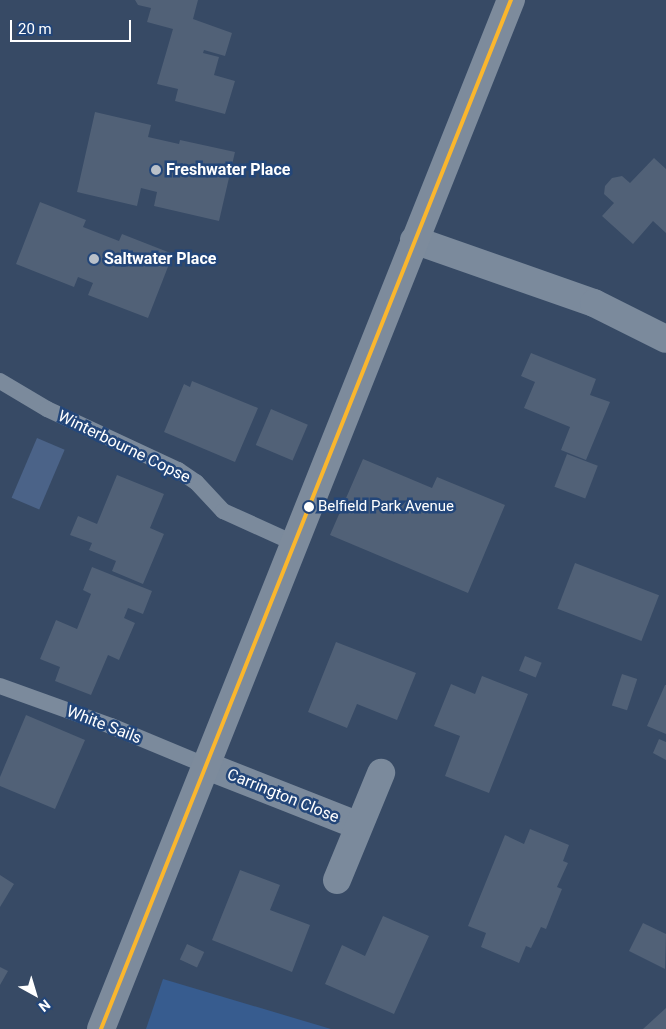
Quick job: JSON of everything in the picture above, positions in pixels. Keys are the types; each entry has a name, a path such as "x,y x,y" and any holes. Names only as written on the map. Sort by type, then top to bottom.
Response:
{"highway":[{"path":"101,1029 296,544 414,240 511,0"}],"street":[{"path":"414,240 594,304 666,339"},
{"name":"Carrington Close","path":"207,766 359,826"},
{"name":"Carrington Close","path":"337,880 381,773"}],"lane":[{"name":"Winterbourne Copse","path":"0,381 47,409 178,470 223,511 296,544"},
{"name":"White Sails","path":"0,686 111,726 207,766"}],"shaded area":[{"path":"37,438 65,450 39,510 12,498"},
{"path":"163,979 331,1029 146,1029"}],"building":[{"path":"135,0 198,0 193,19 232,33 225,56 204,50 203,53 219,57 214,75 235,81 225,114 175,101 178,89 157,84 173,29 147,22 151,8 138,5"},
{"name":"Freshwater Place","path":"95,112 151,125 148,137 179,144 180,140 235,152 219,221 154,206 157,192 141,188 137,206 77,192"},
{"path":"654,158 666,169 666,233 653,221 633,244 602,216 614,203 604,194 605,186 612,178 622,176 630,183"},
{"name":"Saltwater Place","path":"40,202 86,220 83,227 119,241 122,234 173,254 148,318 88,295 93,283 78,277 74,287 16,264"},
{"path":"531,353 596,379 590,395 610,402 586,460 561,450 570,427 524,408 535,382 521,376"},
{"path":"192,381 258,408 235,462 164,432 184,384 190,387"},
{"path":"271,409 308,425 293,461 256,445"},
{"path":"567,454 598,466 585,499 554,487"},
{"path":"363,459 432,488 437,477 505,505 468,593 330,535"},
{"path":"117,475 164,494 150,528 164,534 143,584 112,571 116,561 89,550 92,543 70,535 78,516 97,524"},
{"path":"575,563 659,595 641,641 557,609"},
{"path":"92,567 152,591 143,614 128,608 124,618 135,623 119,660 108,655 91,695 55,681 60,667 40,659 56,620 77,629 91,594 83,590"},
{"path":"336,642 416,673 397,720 357,704 347,728 308,712"},
{"path":"525,656 542,663 536,678 519,671"},
{"path":"622,674 637,679 627,710 612,705"},
{"path":"482,676 528,694 489,793 445,776 460,736 434,726 451,684 475,694"},
{"path":"666,685 666,734 647,726"},
{"path":"26,715 85,740 55,809 0,786 0,777"},
{"path":"659,739 666,742 666,760 653,753"},
{"path":"530,829 569,845 563,861 568,863 557,887 562,889 546,929 541,927 531,948 526,946 519,963 481,947 486,933 468,926 505,835 524,844"},
{"path":"240,870 280,885 270,910 310,925 292,972 212,940"},
{"path":"0,875 14,884 0,907"},
{"path":"383,916 429,936 394,1014 325,984 342,945 365,956"},
{"path":"643,923 666,934 665,969 629,951"},
{"path":"187,944 204,952 197,967 180,959"},
{"path":"0,967 8,971 0,985"},
{"path":"666,1008 666,1029 643,1029"}],"transit line":[{"path":"101,1029 511,0"}],"place":[{"name":"Freshwater Place","path":"156,170"},
{"name":"Saltwater Place","path":"94,259"},
{"name":"Belfield Park Avenue","path":"309,507"}]}
